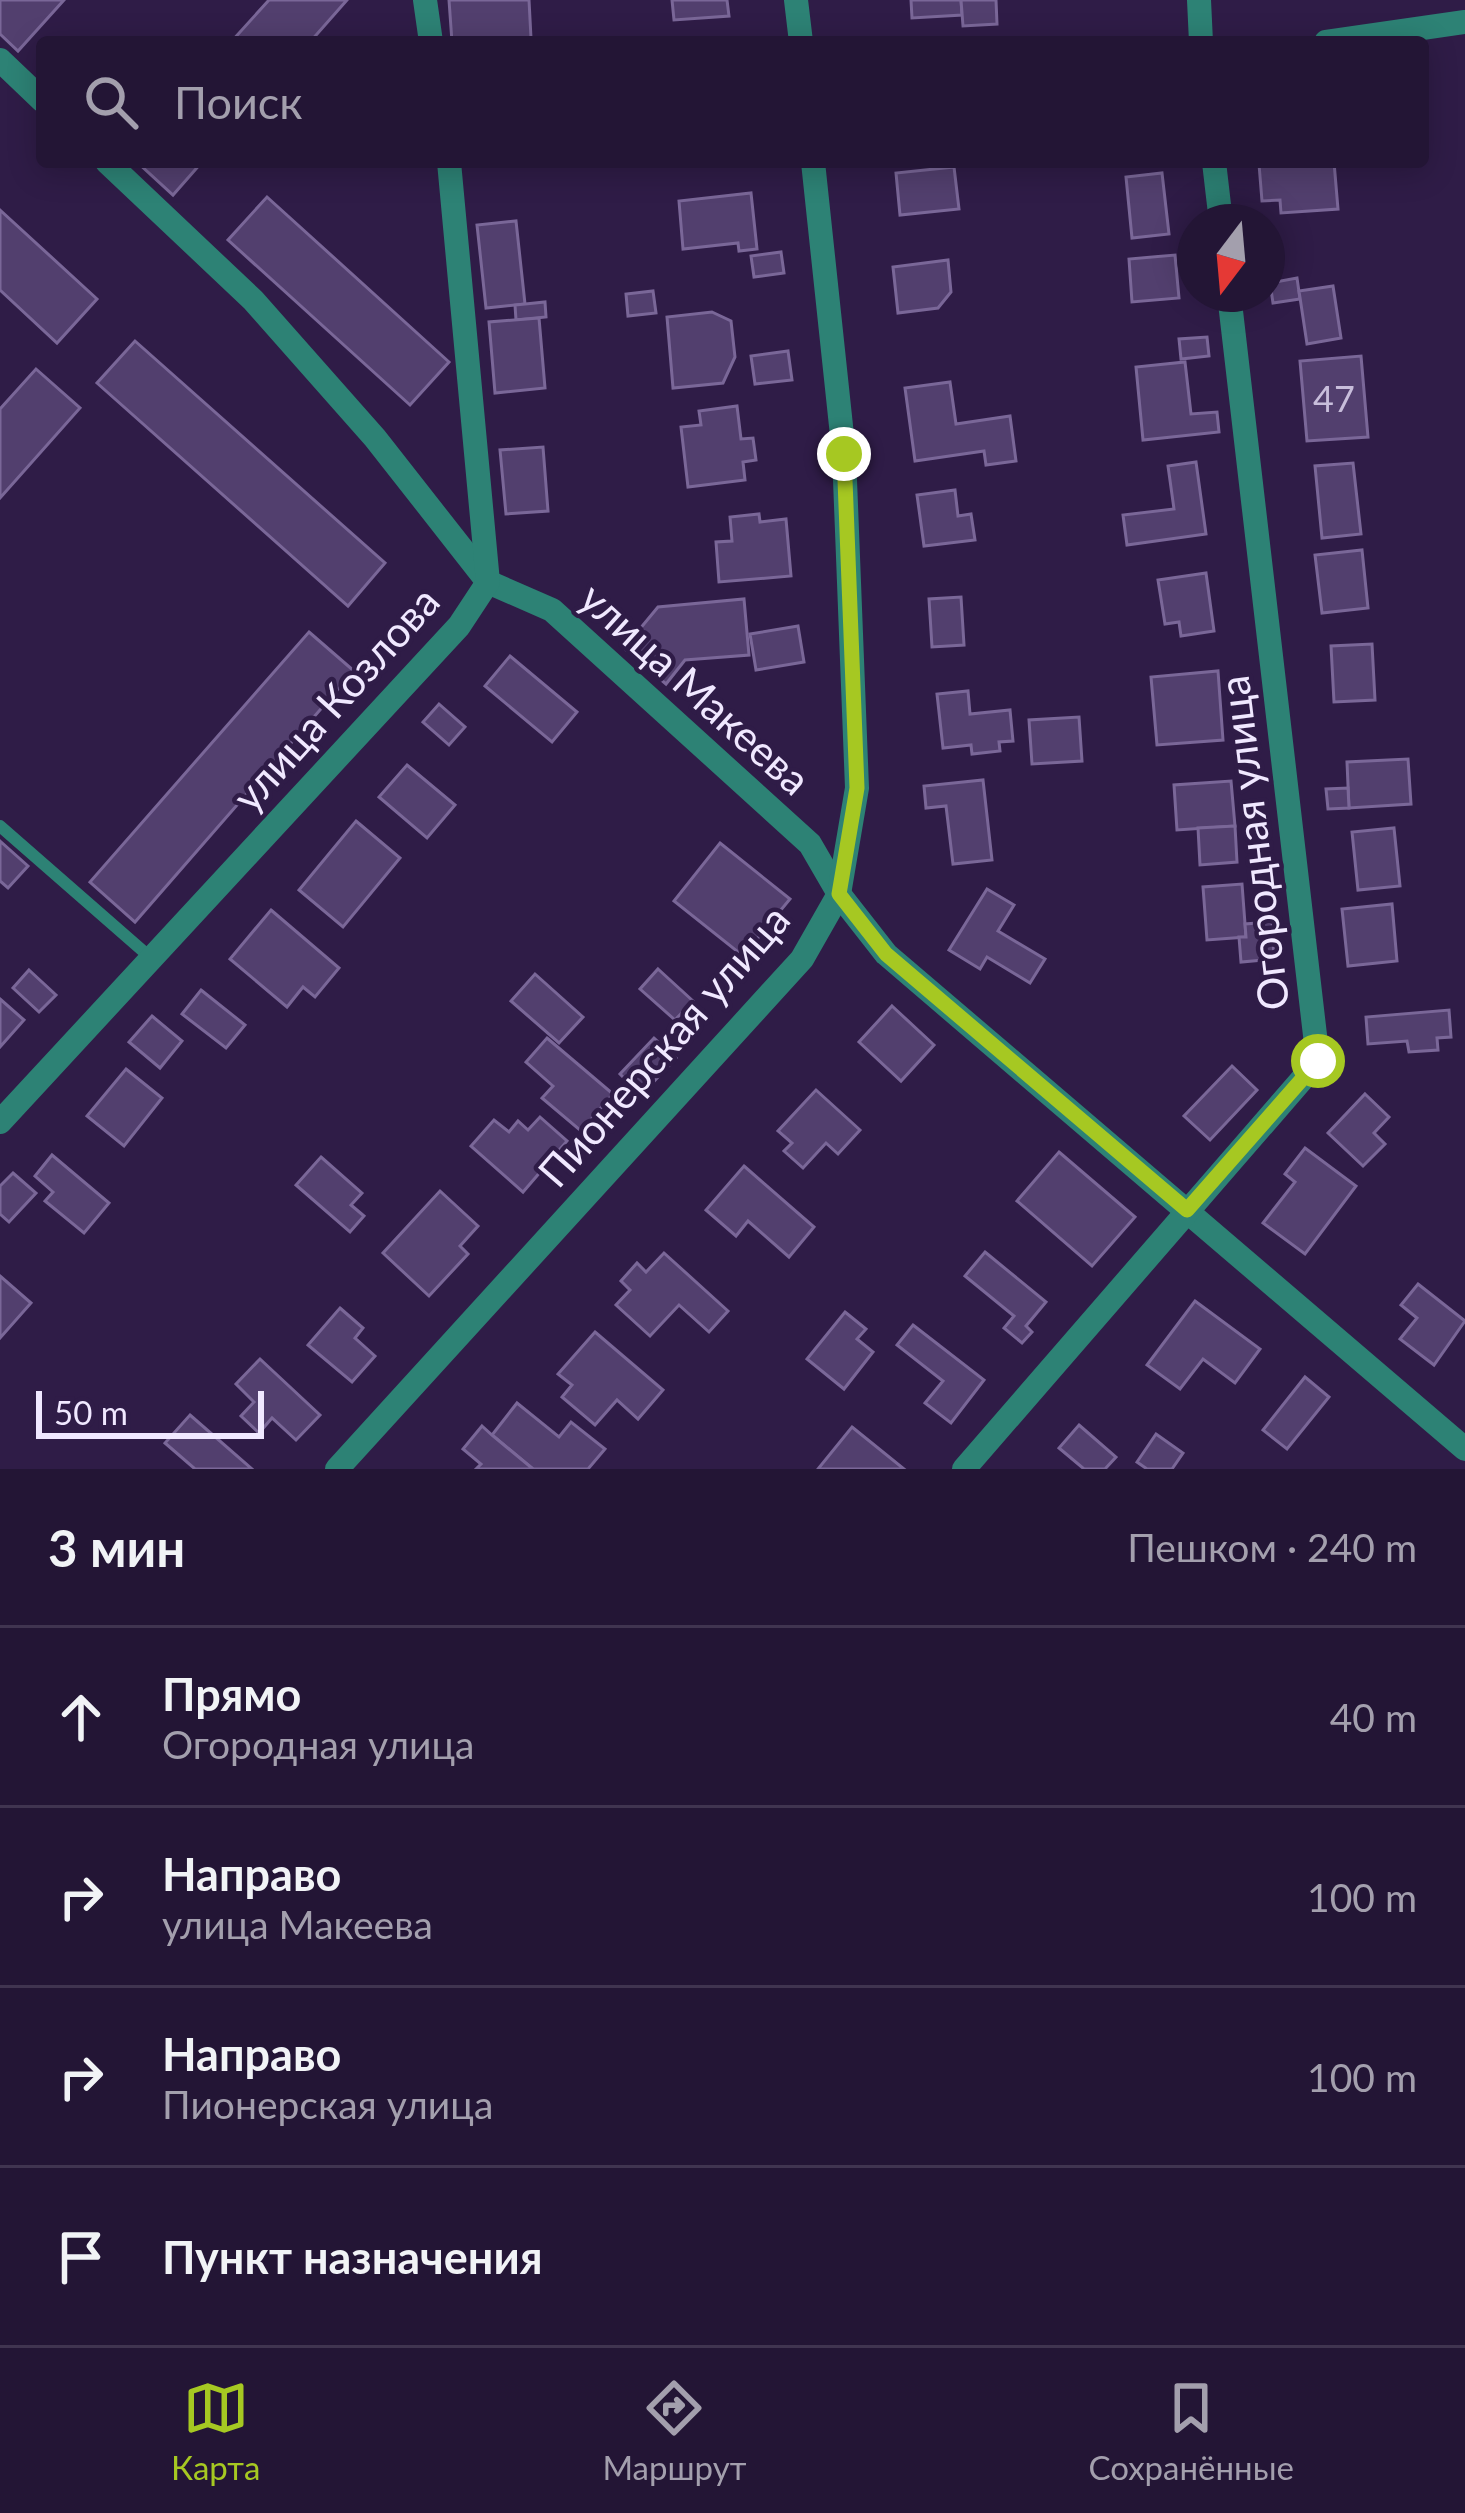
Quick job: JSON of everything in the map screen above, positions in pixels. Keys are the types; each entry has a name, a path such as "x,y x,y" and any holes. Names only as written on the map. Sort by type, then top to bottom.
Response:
{"street":[{"path":"425,0 430,36"},
{"path":"796,0 800,36"},
{"path":"1199,0 1201,36"},
{"path":"1368,36 1465,22"},
{"path":"0,60 36,94"},
{"name":"улица Макеева","path":"113,168 253,300 375,438 488,582 552,610 810,844 839,894 886,954 1463,1443"},
{"name":"улица Козлова","path":"0,1122 459,626 488,582 450,168"},
{"name":"Пионерская улица","path":"337,1469 802,959 839,894 857,788 854,622 844,454 814,168"},
{"path":"1215,168 1219,204"},
{"name":"Огородная улица","path":"964,1469 1318,1061 1231,312"}],"lane":[{"path":"0,826 152,958"}],"building":[{"path":"0,0 64,0 18,51 0,34"},
{"path":"269,0 347,0 315,36 236,36"},
{"path":"449,0 529,0 531,36 452,36"},
{"path":"672,0 727,0 729,16 674,20"},
{"path":"911,0 961,0 962,15 912,18"},
{"path":"961,0 996,0 997,24 963,26"},
{"path":"144,168 197,168 173,195"},
{"path":"954,168 959,209 900,215 896,173"},
{"path":"1259,168 1335,168 1338,209 1285,213 1280,200 1262,201"},
{"path":"1162,173 1169,234 1132,238 1126,177"},
{"path":"751,193 757,249 739,251 738,243 683,249 679,201"},
{"path":"267,197 449,362 410,405 228,240"},
{"path":"0,210 97,299 57,343 0,290"},
{"path":"516,221 525,304 486,308 477,225"},
{"path":"781,252 784,273 754,277 751,256"},
{"path":"1175,255 1177,298 1132,302 1129,259"},
{"path":"948,260 951,292 938,308 898,313 893,267"},
{"path":"1297,278 1300,299 1285,301 1285,280"},
{"path":"1333,286 1341,338 1307,344 1299,291"},
{"path":"653,291 656,313 628,316 626,294"},
{"path":"545,302 546,317 516,320 515,305"},
{"path":"712,312 731,321 735,357 723,383 673,388 667,317"},
{"path":"539,318 545,388 495,393 489,322"},
{"path":"1207,337 1209,356 1181,359 1179,339"},
{"path":"135,341 385,563 348,606 97,383"},
{"path":"788,351 792,380 755,384 751,356"},
{"path":"1361,356 1368,437 1307,441 1300,361"},
{"path":"1185,362 1191,414 1217,412 1219,432 1143,440 1136,367"},
{"path":"36,369 80,408 0,498 0,409"},
{"path":"950,382 956,424 1010,416 1016,461 986,465 984,451 915,461 905,388"},
{"path":"737,406 741,439 753,438 756,460 743,462 745,480 688,487 681,427 701,425 699,411"},
{"path":"543,447 548,511 506,514 500,450"},
{"path":"1196,462 1206,534 1127,545 1123,515 1174,509 1168,466"},
{"path":"1353,463 1361,534 1322,538 1315,466"},
{"path":"955,490 958,516 971,514 975,540 924,546 917,495"},
{"path":"759,514 760,522 786,519 791,576 719,582 716,542 732,541 730,517"},
{"path":"1362,550 1368,608 1322,613 1315,555"},
{"path":"1206,573 1214,631 1181,636 1179,622 1165,624 1158,580"},
{"path":"961,597 964,645 932,647 929,599"},
{"path":"744,599 749,655 685,660 666,684 624,648 658,607"},
{"path":"798,626 804,662 756,670 750,634"},
{"path":"309,632 354,671 135,922 90,882"},
{"path":"1372,644 1375,700 1334,702 1331,646"},
{"path":"510,656 577,712 552,742 485,686"},
{"path":"1218,671 1223,740 1157,745 1151,677"},
{"path":"968,691 970,714 1010,710 1013,741 999,742 1000,751 972,754 971,745 943,748 937,694"},
{"path":"439,704 465,727 449,745 423,722"},
{"path":"1079,717 1082,761 1032,764 1029,720"},
{"path":"1408,759 1411,804 1349,808 1347,762"},
{"path":"407,765 455,805 427,838 379,797"},
{"path":"983,780 992,860 953,864 946,806 926,808 924,786"},
{"path":"1231,781 1235,826 1177,830 1174,785"},
{"path":"1348,788 1349,808 1328,809 1326,789"},
{"path":"356,821 400,858 343,927 299,890"},
{"path":"1235,826 1237,862 1200,865 1198,828"},
{"path":"1394,828 1400,886 1358,890 1352,832"},
{"path":"0,841 28,866 8,888 0,881"},
{"path":"720,843 790,899 743,956 674,901"},
{"path":"1242,884 1246,937 1207,940 1203,887"},
{"path":"987,889 1014,905 998,931 1045,959 1030,983 987,957 980,969 949,950"},
{"path":"1392,904 1397,961 1348,966 1342,909"},
{"path":"271,910 339,968 315,997 303,987 287,1007 230,959"},
{"path":"1272,922 1274,959 1241,962 1239,937 1246,937 1245,924"},
{"path":"658,969 693,1001 675,1020 640,989"},
{"path":"29,970 56,995 39,1012 13,988"},
{"path":"535,974 583,1017 559,1043 511,1001"},
{"path":"201,990 245,1025 226,1048 182,1014"},
{"path":"0,999 24,1020 0,1047"},
{"path":"892,1006 934,1045 901,1081 859,1042"},
{"path":"1449,1010 1451,1037 1437,1038 1438,1050 1409,1052 1407,1041 1368,1044 1366,1017"},
{"path":"152,1016 182,1041 160,1068 129,1042"},
{"path":"547,1038 613,1094 581,1131 542,1098 553,1086 526,1062"},
{"path":"654,1038 676,1058 641,1095 620,1074"},
{"path":"1232,1066 1257,1090 1210,1140 1184,1116"},
{"path":"126,1069 162,1098 124,1146 87,1116"},
{"path":"816,1090 860,1130 838,1154 826,1143 803,1168 784,1151 792,1143 778,1131"},
{"path":"1365,1094 1389,1117 1374,1133 1385,1144 1363,1166 1328,1133"},
{"path":"540,1117 567,1141 523,1192 471,1146 494,1120 509,1132 518,1121 528,1130"},
{"path":"1305,1148 1356,1186 1305,1254 1263,1223 1295,1182 1285,1174"},
{"path":"1059,1152 1135,1217 1092,1266 1017,1201"},
{"path":"52,1155 109,1203 84,1233 45,1201 53,1192 35,1176"},
{"path":"321,1157 362,1193 351,1205 364,1216 350,1232 296,1185"},
{"path":"744,1166 814,1227 789,1257 748,1221 736,1236 706,1210"},
{"path":"13,1173 36,1193 9,1222 0,1214 0,1186"},
{"path":"440,1191 478,1226 460,1246 468,1254 429,1296 383,1253"},
{"path":"985,1252 1046,1302 1026,1326 1032,1332 1022,1343 1004,1328 1014,1316 965,1276"},
{"path":"664,1253 728,1311 709,1332 679,1305 650,1336 616,1305 630,1290 621,1281 637,1263 646,1272"},
{"path":"0,1276 31,1303 0,1338"},
{"path":"1418,1284 1465,1321 1434,1365 1400,1339 1417,1318 1401,1305"},
{"path":"1195,1301 1260,1349 1235,1383 1203,1359 1180,1389 1147,1365"},
{"path":"340,1308 363,1328 355,1338 375,1356 352,1382 308,1345"},
{"path":"845,1312 866,1329 857,1339 873,1352 844,1389 807,1359"},
{"path":"913,1325 984,1380 951,1423 925,1403 943,1381 897,1345"},
{"path":"595,1332 663,1390 638,1419 617,1400 595,1425 562,1397 572,1385 558,1374"},
{"path":"260,1359 320,1415 296,1440 272,1418 259,1433 241,1416 254,1402 236,1384"},
{"path":"1305,1377 1329,1397 1287,1449 1263,1430"},
{"path":"517,1403 559,1437 571,1422 605,1449 588,1469 533,1469 492,1435"},
{"path":"190,1415 252,1469 195,1469 165,1443"},
{"path":"1079,1425 1116,1457 1105,1469 1084,1469 1059,1448"},
{"path":"482,1426 533,1469 476,1469 481,1464 463,1449"},
{"path":"852,1427 904,1469 818,1469"},
{"path":"1156,1434 1183,1453 1172,1469 1147,1469 1137,1462"}],"route":[{"path":"844,454 857,788 839,894 886,954 1187,1210 1318,1061"}]}
